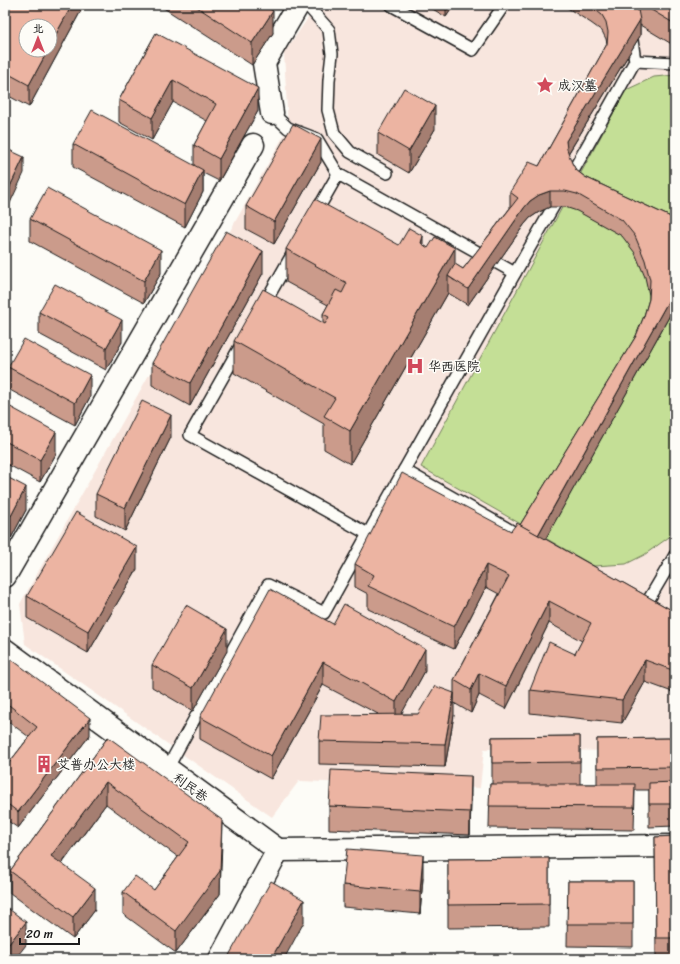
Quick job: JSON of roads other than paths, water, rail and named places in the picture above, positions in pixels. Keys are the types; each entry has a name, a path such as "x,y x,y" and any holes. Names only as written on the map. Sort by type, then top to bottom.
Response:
{"street":[{"path":"272,113 264,63 298,5"},
{"path":"5,576 253,145"},
{"name":"利民巷","path":"5,650 278,850"},
{"path":"220,959 278,850 675,846"}],"lane":[{"path":"307,5 329,30 332,54 328,110 334,133 350,152 387,173"},
{"path":"391,5 474,50 504,5"},
{"path":"167,769 268,585 324,613 635,61 627,5"},
{"path":"635,61 675,63"},
{"path":"272,113 288,128 316,139 338,174 515,273"},
{"path":"311,222 338,174"},
{"path":"256,318 299,243"},
{"path":"245,339 190,435 368,534"},
{"path":"404,470 535,544"},
{"path":"645,606 675,555"}],"place":[{"name":"成汉墓","path":"545,85"},
{"name":"华西医院","path":"415,366"},
{"name":"艾普办公大楼","path":"44,764"}]}
